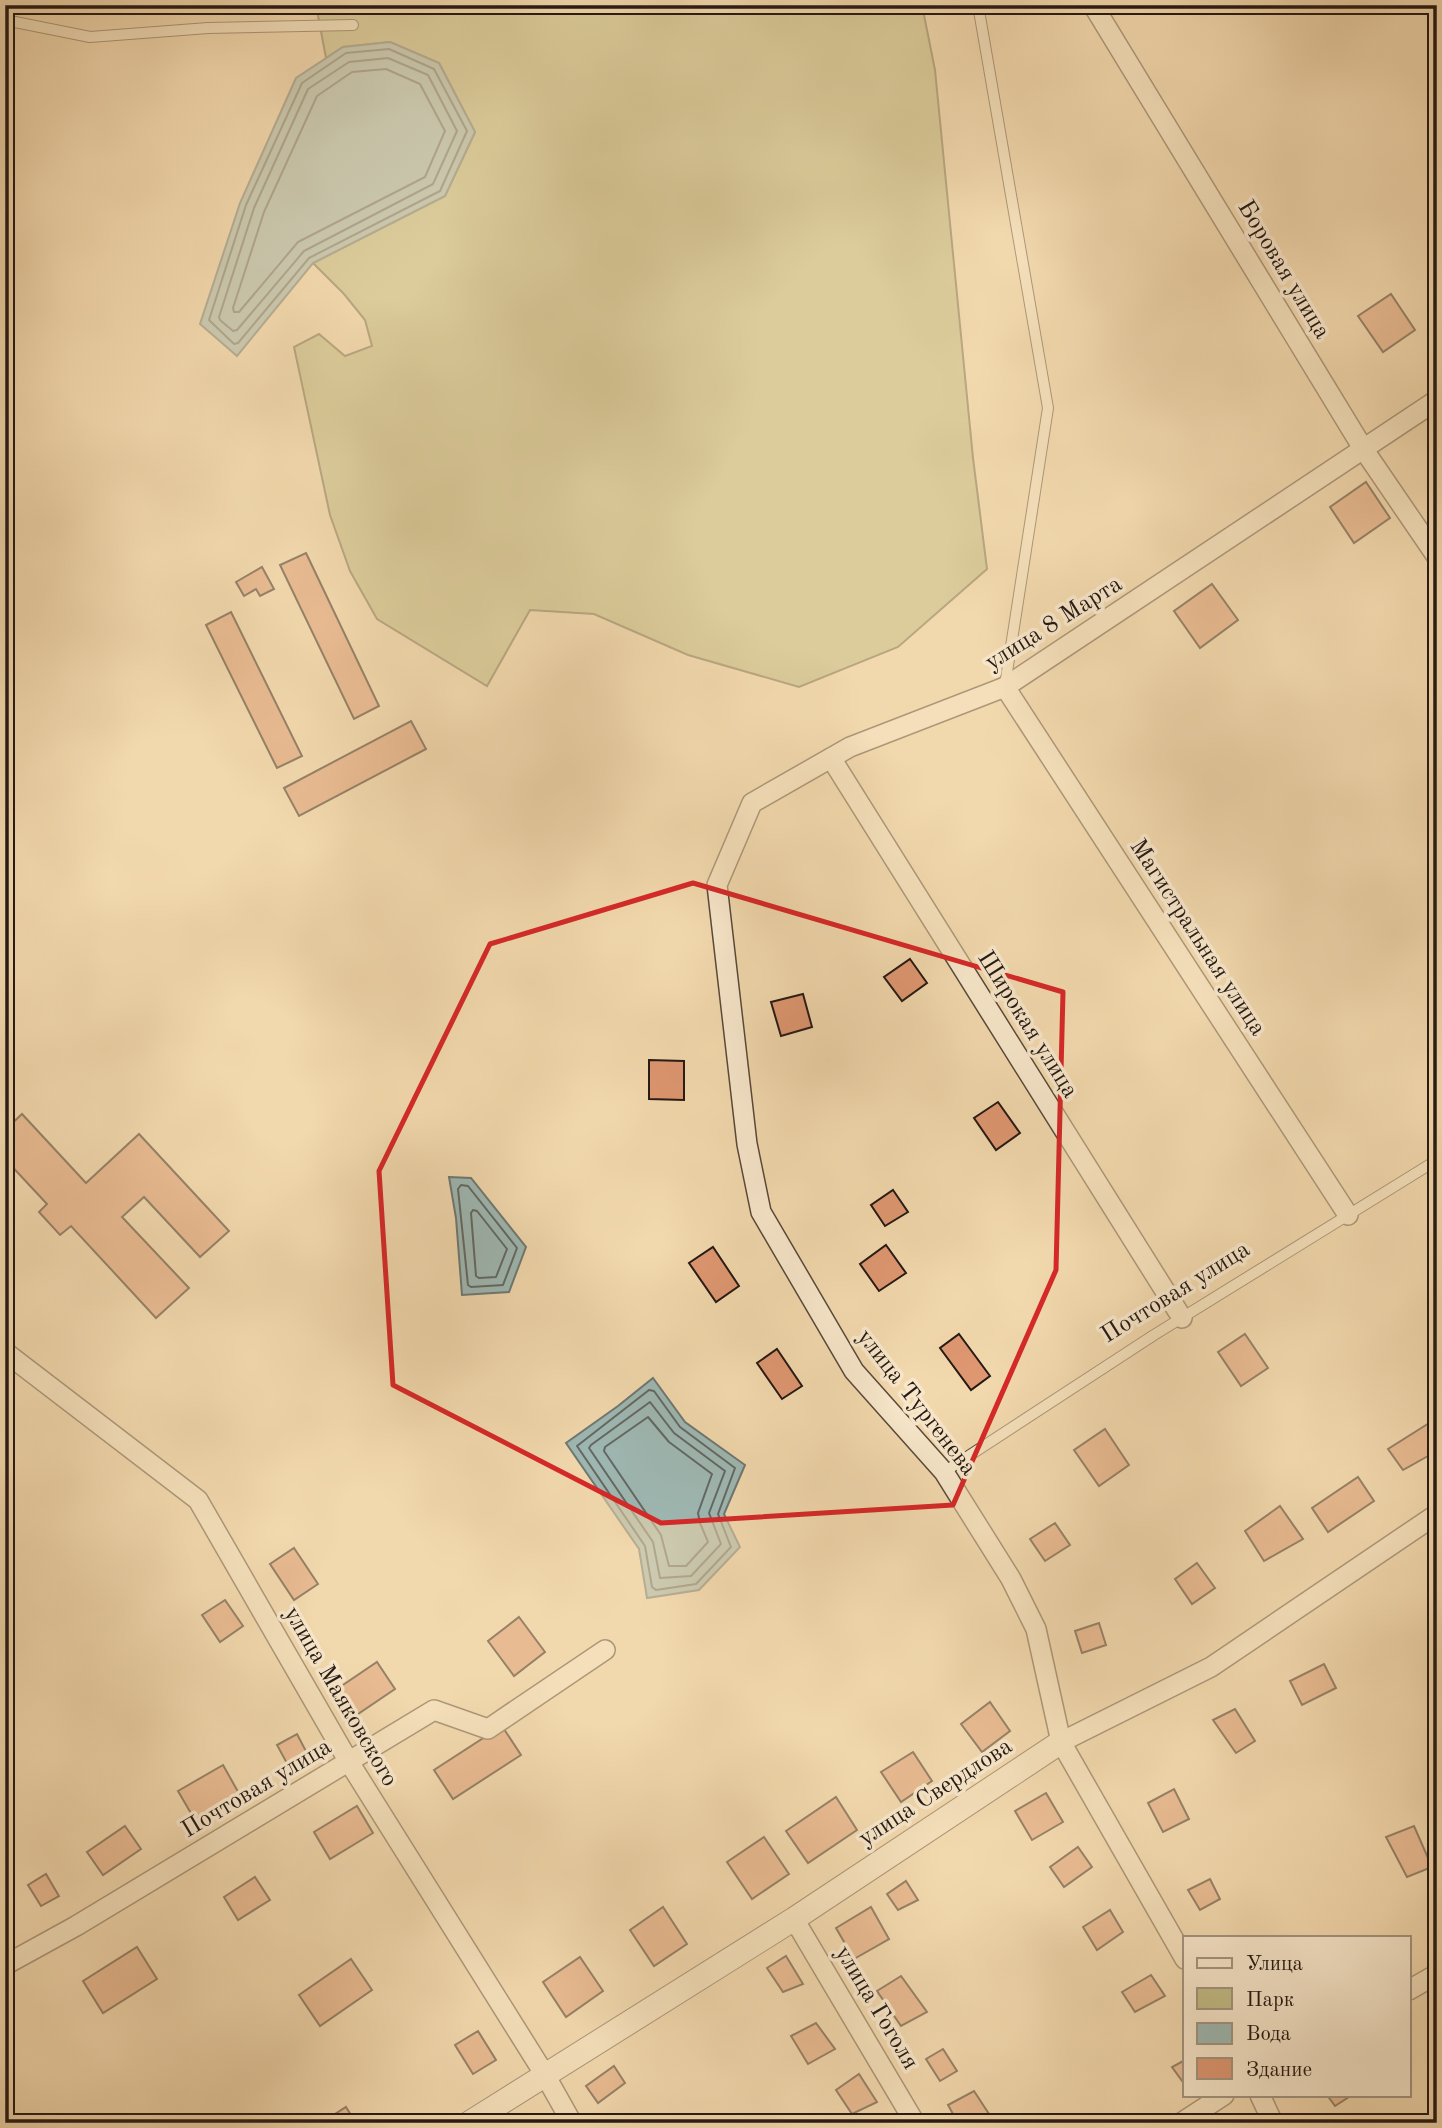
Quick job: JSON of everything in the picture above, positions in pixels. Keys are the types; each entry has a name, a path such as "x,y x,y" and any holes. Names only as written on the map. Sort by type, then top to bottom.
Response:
{"street":[{"name":"Боровая улица","path":"1093,5 1364,450 1437,557"},
{"name":"улица 8 Марта","path":"717,885 752,803 850,747 1005,687 1437,400"},
{"name":"Магистральная улица","path":"1005,687 1348,1215"},
{"name":"Широкая улица","path":"831,758 1182,1318"},
{"name":"улица Тургенева","path":"717,885 747,1144 761,1212 854,1371 944,1472 1011,1579 1036,1629 1061,1742 1183,1956"},
{"name":"улица Маяковского","path":"5,1352 198,1500 349,1762 545,2075 572,2123"},
{"name":"улица Свердлова","path":"469,2123 794,1919 1061,1742 1210,1667 1437,1514"},
{"name":"Почтовая улица","path":"5,1965 76,1926 434,1710 488,1729 605,1650"},
{"name":"улица Гоголя","path":"794,1919 915,2123"},
{"path":"1410,1989 1437,1974"},
{"path":"1181,2123 1222,2096"},
{"path":"1260,2096 1273,2123"}],"lane":[{"path":"978,5 1048,408 1005,687"},
{"path":"5,20 90,37 208,28 352,25"},
{"name":"Почтовая улица","path":"944,1472 1182,1318 1437,1160"}],"highlighted area":[{"path":"693,883 1063,992 1056,1270 953,1505 661,1523 393,1385 379,1171 490,944"}],"green space":[{"path":"316,5 922,5 935,70 973,458 987,569 898,647 799,687 688,655 594,614 530,610 487,686 377,619 350,571 330,515 294,347 319,334 345,356 372,346 365,320 313,263 445,196 475,132 439,63 390,42 343,47 326,58"}],"water":[{"path":"390,42 439,63 475,132 445,196 313,263 237,356 200,324 240,203 296,78 343,47"},
{"path":"449,1177 471,1178 526,1247 509,1292 462,1295 456,1218"},
{"path":"653,1378 685,1422 745,1465 724,1514 740,1547 699,1590 647,1598 639,1549 566,1443"}],"building":[{"path":"1391,294 1415,330 1383,352 1358,316"},
{"path":"1366,482 1390,518 1354,543 1330,507"},
{"path":"306,553 379,706 354,719 280,565"},
{"path":"262,567 274,589 260,596 256,589 244,596 236,582"},
{"path":"1212,584 1238,620 1200,648 1174,611"},
{"path":"231,612 302,756 277,768 206,625"},
{"path":"411,721 426,749 299,816 284,788"},
{"path":"910,959 927,983 902,1001 884,977"},
{"path":"803,994 812,1027 781,1036 771,1002"},
{"path":"649,1060 684,1061 684,1100 649,1099"},
{"path":"998,1102 1020,1133 996,1150 974,1118"},
{"path":"22,1114 86,1183 139,1134 229,1231 200,1257 144,1197 122,1217 189,1288 156,1318 71,1226 60,1235 39,1212 47,1204 5,1159 5,1130"},
{"path":"893,1190 908,1212 885,1226 871,1205"},
{"path":"886,1245 906,1273 879,1291 860,1264"},
{"path":"713,1247 739,1286 716,1302 689,1263"},
{"path":"959,1334 990,1376 971,1390 940,1348"},
{"path":"1245,1334 1268,1368 1241,1386 1218,1352"},
{"path":"777,1349 802,1386 782,1399 757,1363"},
{"path":"1434,1420 1437,1423 1437,1451 1403,1470 1388,1449"},
{"path":"1105,1429 1129,1465 1099,1486 1074,1450"},
{"path":"1358,1477 1374,1501 1328,1532 1312,1508"},
{"path":"1280,1506 1303,1539 1264,1561 1245,1531"},
{"path":"1055,1523 1070,1545 1045,1561 1030,1539"},
{"path":"294,1548 318,1584 294,1600 270,1564"},
{"path":"1197,1563 1215,1588 1192,1604 1175,1579"},
{"path":"225,1600 243,1626 220,1642 202,1615"},
{"path":"519,1617 545,1652 514,1676 488,1641"},
{"path":"1099,1623 1106,1645 1082,1653 1075,1631"},
{"path":"377,1662 395,1689 355,1716 337,1689"},
{"path":"1324,1664 1336,1688 1302,1705 1290,1681"},
{"path":"990,1702 1010,1731 982,1752 961,1724"},
{"path":"1235,1709 1255,1741 1236,1753 1213,1720"},
{"path":"502,1726 521,1755 453,1799 434,1770"},
{"path":"297,1734 309,1757 289,1767 277,1745"},
{"path":"913,1752 932,1781 901,1802 881,1772"},
{"path":"223,1765 241,1797 196,1822 178,1791"},
{"path":"1174,1789 1189,1819 1163,1832 1148,1803"},
{"path":"1046,1793 1063,1822 1032,1840 1015,1811"},
{"path":"836,1797 857,1830 808,1863 786,1831"},
{"path":"357,1806 373,1833 330,1859 314,1832"},
{"path":"125,1826 141,1849 103,1875 87,1852"},
{"path":"1414,1826 1432,1867 1407,1877 1386,1837"},
{"path":"764,1837 789,1874 752,1899 727,1862"},
{"path":"1078,1847 1092,1867 1064,1887 1050,1867"},
{"path":"46,1874 59,1896 41,1906 28,1885"},
{"path":"255,1877 270,1900 238,1920 224,1897"},
{"path":"1210,1879 1220,1899 1200,1910 1188,1890"},
{"path":"906,1881 918,1900 898,1910 887,1894"},
{"path":"663,1907 687,1944 654,1966 630,1930"},
{"path":"871,1907 889,1939 854,1959 836,1928"},
{"path":"1110,1910 1123,1932 1097,1950 1083,1927"},
{"path":"137,1947 157,1979 103,2013 83,1981"},
{"path":"786,1956 803,1984 783,1992 767,1968"},
{"path":"580,1957 603,1991 566,2017 543,1982"},
{"path":"351,1959 372,1990 320,2026 299,1995"},
{"path":"1151,1975 1165,1996 1135,2012 1122,1992"},
{"path":"901,1976 927,2012 901,2026 877,1991"},
{"path":"816,2023 835,2049 808,2064 791,2036"},
{"path":"478,2031 496,2060 473,2074 455,2045"},
{"path":"943,2049 957,2071 940,2081 926,2059"},
{"path":"1183,2061 1183,2082 1172,2067"},
{"path":"614,2066 625,2083 598,2103 586,2086"},
{"path":"859,2074 877,2102 852,2114 836,2090"},
{"path":"974,2091 991,2117 982,2123 958,2123 948,2105"},
{"path":"1328,2096 1350,2096 1335,2106"},
{"path":"346,2107 356,2123 321,2123"}]}
